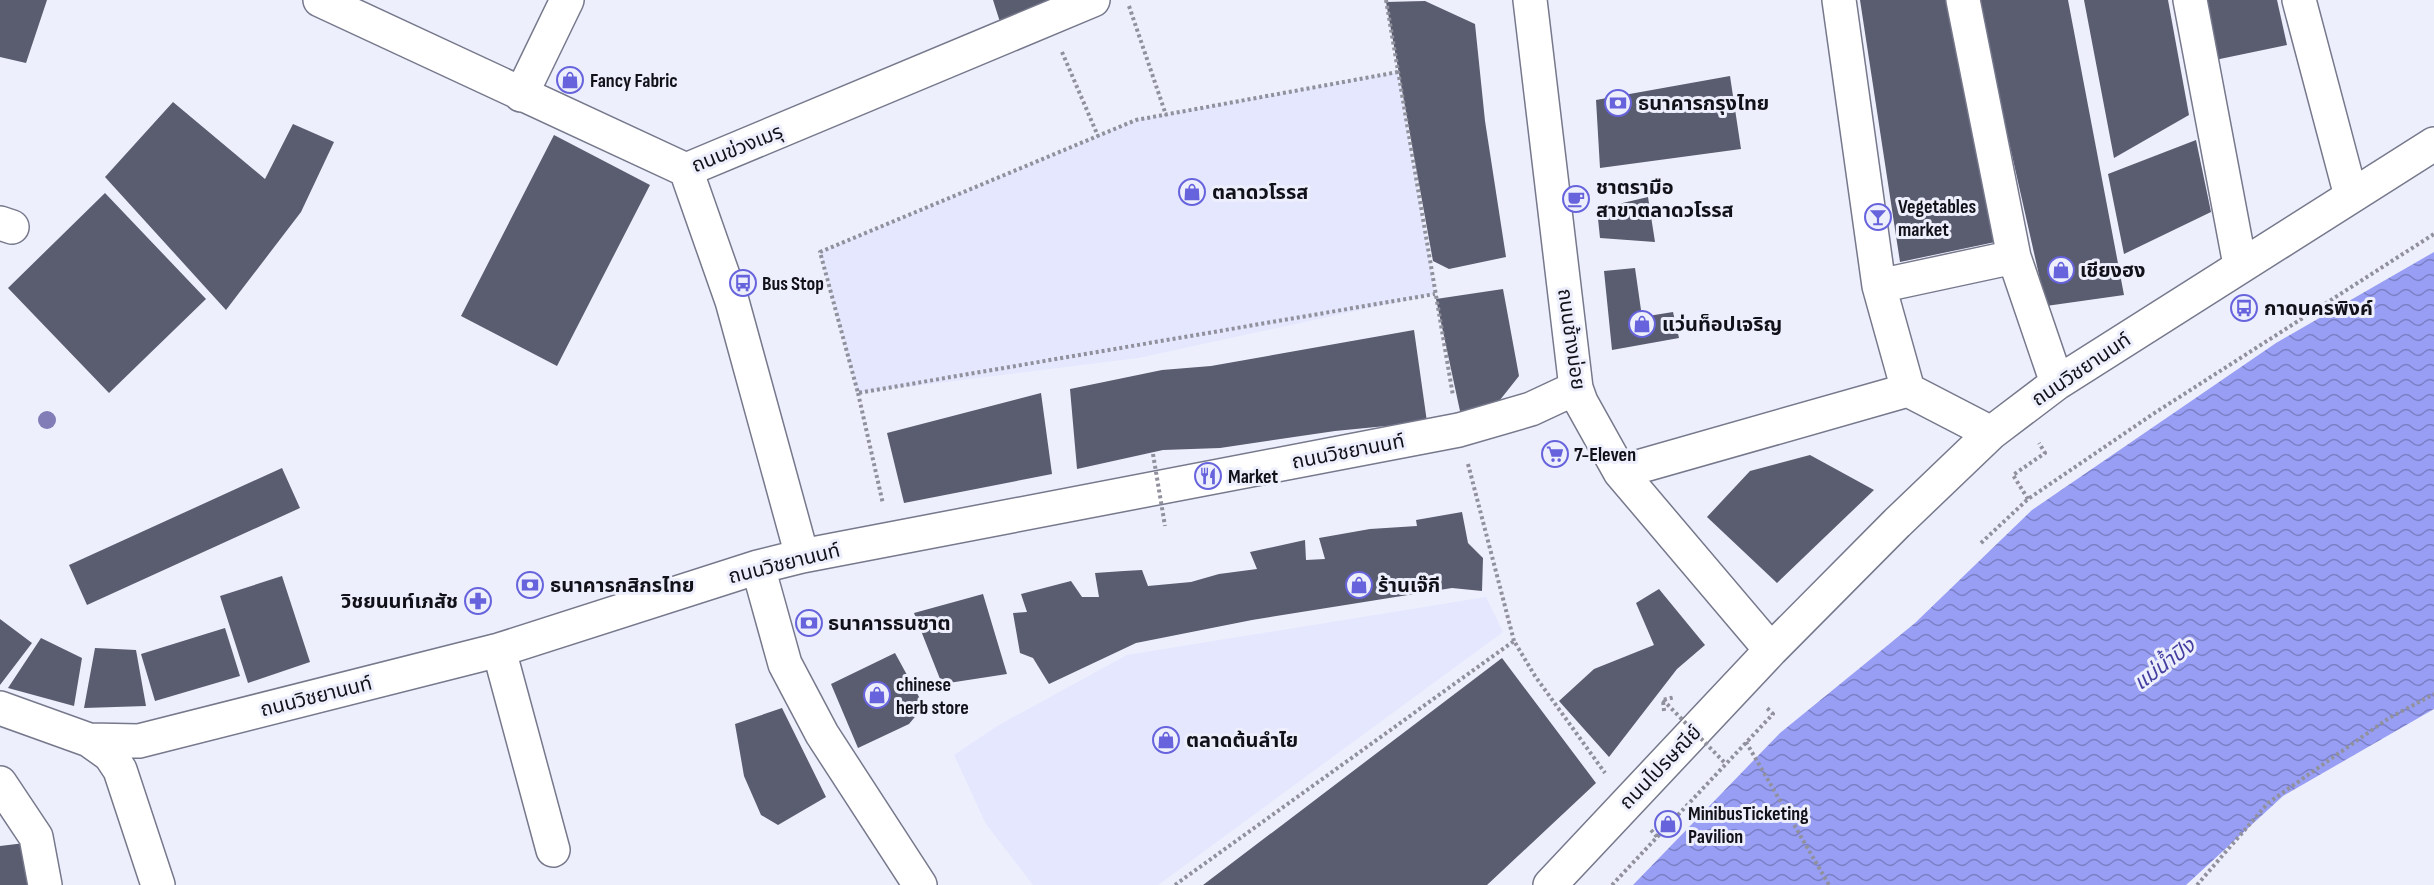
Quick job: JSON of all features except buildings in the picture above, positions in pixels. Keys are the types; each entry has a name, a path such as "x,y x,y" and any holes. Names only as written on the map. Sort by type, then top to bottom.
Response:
{"street":[{"name":"ถนนข่วงเมรุ","path":"320,0 686,171 1093,0"},
{"path":"521,95 567,0"},
{"name":"ถนนช้างม่อย","path":"1530,0 1576,388 1581,402 1620,472 1772,651"},
{"path":"1839,0 1880,286 1908,390"},
{"path":"1963,0 2014,257 2057,382"},
{"path":"2190,0 2240,265"},
{"path":"2299,0 2351,196"},
{"name":"ถนนวิชยานนท์","path":"1772,651 1897,523 1991,433 2057,382 2434,144"},
{"path":"686,171 732,301 802,556"},
{"path":"1880,286 2014,257"},
{"name":"ถนนวิชยานนท์","path":"0,708 89,740 139,741 499,650 758,567 802,556 1459,430 1531,409 1576,388"},
{"path":"1620,472 1908,390 1991,433"},
{"path":"758,567 785,664 822,734 920,885"},
{"path":"499,650 553,850"},
{"name":"ถนนไปรษณีย์","path":"1550,885 1772,651"},
{"path":"89,740 110,755 120,770 158,885"},
{"path":"120,770 130,748 139,741"},
{"path":"0,783 36,837 45,885"}],"path":[{"path":"1127,0 1166,115"},
{"path":"1386,0 1459,430 1514,641 1535,676 1626,803"},
{"path":"1048,19 1098,136"},
{"path":"891,539 858,393 820,252 1137,120 1398,72"},
{"path":"1981,543 2028,499 2152,414 2434,234"},
{"path":"858,393 1435,294"},
{"path":"2028,499 2013,475 2045,453"},
{"path":"1153,454 1165,526"},
{"path":"1175,885 1514,641"},
{"path":"2197,885 2268,803 2389,718 2434,694"},
{"path":"1663,700 1726,764"},
{"path":"1612,885 1773,714"},
{"path":"1746,742 1829,885"}],"shaded area":[{"name":"ตลาดวโรรส","path":"1398,72 1435,294 1138,358 858,393 820,252 1136,120"},
{"name":"ตลาดต้นลำไย","path":"1486,597 1503,632 1158,885 1033,885 986,824 954,755 999,725 1127,655"}],"water":[{"name":"แม่น้ำปิง","path":"2434,252 2434,709 2283,796 2186,885 1633,885 1780,733 1915,623 2032,510 2276,343"}],"place":[{"name":"Fancy Fabric","path":"570,80"},
{"name":"ธนาคารกรุงไทย","path":"1618,103"},
{"name":"ตลาดวโรรส","path":"1192,192"},
{"name":"ชาตรามือ สาขาตลาดวโรรส","path":"1576,199"},
{"name":"Vegetables market","path":"1878,217"},
{"name":"เชียงฮง","path":"2061,270"},
{"name":"Bus Stop","path":"743,283"},
{"name":"กาดนครพิงค์","path":"2244,308"},
{"name":"แว่นท็อปเจริญ","path":"1642,324"},
{"name":"7-Eleven","path":"1555,454"},
{"name":"Market","path":"1208,476"},
{"name":"ธนาคารกสิกรไทย","path":"530,585"},
{"name":"ร้านเจ๊กี","path":"1359,585"},
{"name":"วิชยนนท์เภสัช","path":"478,601"},
{"name":"ธนาคารธนชาต","path":"809,623"},
{"name":"chinese herb store","path":"877,695"},
{"name":"ตลาดต้นลำไย","path":"1166,740"},
{"name":"MinibusTicketing Pavilion","path":"1668,824"}]}
